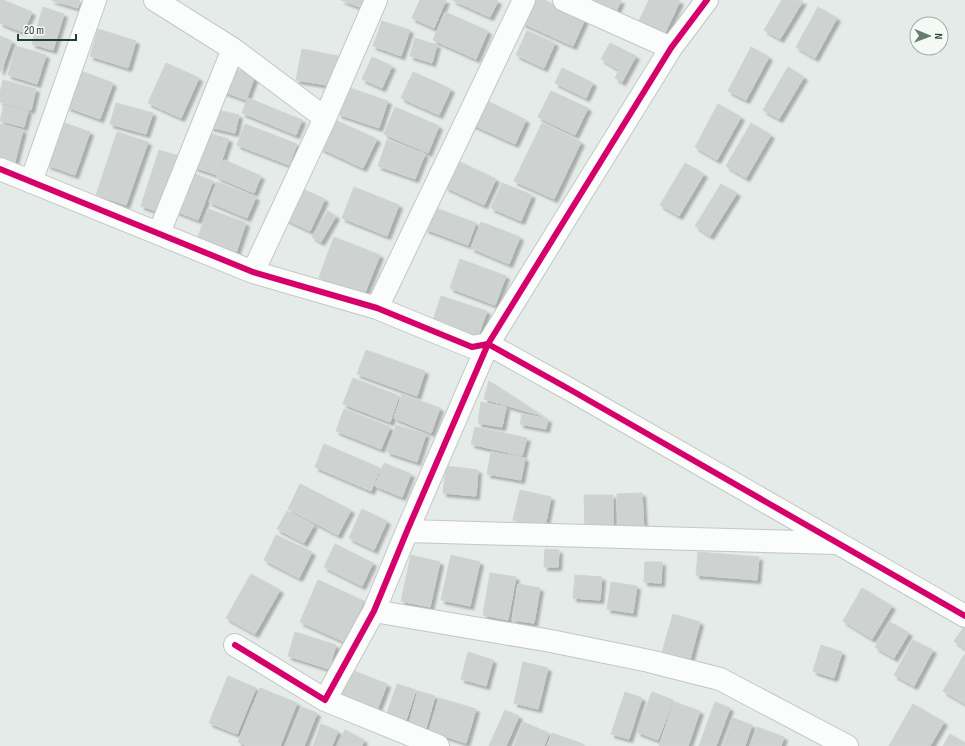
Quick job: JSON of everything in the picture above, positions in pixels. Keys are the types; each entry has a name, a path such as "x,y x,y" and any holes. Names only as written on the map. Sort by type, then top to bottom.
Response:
{"street":[{"path":"30,182 95,0"},
{"path":"155,0 233,49 325,118"},
{"path":"253,272 325,118 376,0"},
{"path":"377,308 524,0"},
{"path":"564,0 671,48"},
{"path":"324,700 374,611 488,344 671,48 707,0"},
{"path":"159,233 233,49"},
{"path":"0,169 253,272 377,308 472,347 488,344 583,396 965,616"},
{"path":"407,531 839,543"},
{"path":"374,611 552,641 649,661 720,680 847,746"},
{"path":"235,646 324,700 438,746"}],"building":[{"path":"0,0 32,12 23,32 0,23"},
{"path":"51,0 80,0 78,8"},
{"path":"341,0 363,0 360,7"},
{"path":"420,0 446,0 434,28 412,18"},
{"path":"452,0 496,0 498,1 490,17"},
{"path":"533,0 544,0 585,19 573,46 522,23"},
{"path":"582,0 621,0 614,17"},
{"path":"649,0 680,1 663,37 637,25"},
{"path":"782,0 803,1 780,39 764,30"},
{"path":"43,7 64,14 53,50 32,44"},
{"path":"818,7 837,18 815,58 796,47"},
{"path":"445,12 488,31 476,59 433,40"},
{"path":"382,21 410,30 401,56 373,46"},
{"path":"98,29 136,41 128,68 90,56"},
{"path":"527,31 555,43 544,68 516,55"},
{"path":"0,36 12,41 1,71 0,71"},
{"path":"415,38 437,45 432,63 410,56"},
{"path":"610,43 636,56 622,82 615,78 619,70 601,59"},
{"path":"16,46 46,55 37,84 8,75"},
{"path":"751,47 769,57 746,100 728,91"},
{"path":"302,49 338,56 333,86 296,80"},
{"path":"372,57 392,66 382,88 362,79"},
{"path":"166,63 199,78 181,118 148,103"},
{"path":"231,67 255,76 246,100 222,91"},
{"path":"788,67 804,77 779,119 763,110"},
{"path":"562,68 593,83 586,98 555,83"},
{"path":"81,71 113,83 100,119 67,107"},
{"path":"413,72 451,89 439,115 401,98"},
{"path":"3,80 36,89 31,110 0,102 0,93"},
{"path":"347,87 388,101 379,128 338,114"},
{"path":"551,91 588,108 575,135 538,117"},
{"path":"248,98 302,120 296,135 242,113"},
{"path":"483,99 526,120 515,144 471,124"},
{"path":"116,103 153,113 146,134 110,124"},
{"path":"718,104 741,117 717,160 695,147"},
{"path":"4,105 28,111 24,127 0,121"},
{"path":"395,107 439,126 428,153 384,134"},
{"path":"214,109 239,115 235,133 210,127"},
{"path":"333,119 377,139 363,168 320,148"},
{"path":"62,122 90,132 75,175 47,165"},
{"path":"542,123 581,142 554,199 514,181"},
{"path":"751,123 771,135 746,178 726,166"},
{"path":"0,124 23,130 13,169 0,165"},
{"path":"245,124 297,144 289,165 237,145"},
{"path":"117,132 148,142 126,205 96,195"},
{"path":"205,132 229,139 217,175 194,167"},
{"path":"387,140 425,154 415,179 378,166"},
{"path":"159,150 182,157 163,213 141,206"},
{"path":"224,160 261,176 254,193 217,177"},
{"path":"458,161 496,179 484,205 445,187"},
{"path":"685,163 704,174 679,216 660,205"},
{"path":"187,171 213,181 198,220 173,210"},
{"path":"217,182 256,197 247,218 209,202"},
{"path":"502,183 532,195 521,221 491,208"},
{"path":"721,184 737,193 710,236 695,226"},
{"path":"354,187 399,205 387,236 342,218"},
{"path":"300,188 325,199 310,231 285,219"},
{"path":"433,207 476,223 468,245 425,229"},
{"path":"208,209 246,223 236,253 197,240"},
{"path":"328,211 336,216 321,242 312,237"},
{"path":"481,222 520,237 509,264 471,248"},
{"path":"334,237 380,255 364,295 319,277"},
{"path":"460,259 506,276 495,305 450,288"},
{"path":"441,296 487,311 478,336 433,321"},
{"path":"366,350 425,371 417,396 357,374"},
{"path":"353,378 399,396 390,422 343,404"},
{"path":"489,381 543,416 484,399"},
{"path":"402,394 440,408 431,433 394,418"},
{"path":"481,402 506,407 502,427 478,423"},
{"path":"344,409 390,427 381,449 336,431"},
{"path":"522,414 548,419 546,429 520,424"},
{"path":"396,425 426,434 417,462 387,452"},
{"path":"475,427 527,438 522,456 471,444"},
{"path":"324,444 380,468 371,491 315,467"},
{"path":"491,452 525,458 521,480 487,474"},
{"path":"384,463 411,474 402,497 375,486"},
{"path":"446,466 478,470 476,496 443,493"},
{"path":"300,484 351,510 338,535 288,509"},
{"path":"520,490 551,497 545,527 513,520"},
{"path":"642,493 644,531 618,532 617,494"},
{"path":"584,495 613,495 613,527 585,528"},
{"path":"362,509 387,521 374,550 349,538"},
{"path":"287,511 314,525 304,543 277,529"},
{"path":"276,535 312,552 299,578 264,560"},
{"path":"335,544 373,563 362,586 324,567"},
{"path":"545,549 559,550 558,567 544,567"},
{"path":"698,552 759,557 757,580 696,575"},
{"path":"411,555 440,562 430,607 401,601"},
{"path":"451,555 480,562 470,606 441,600"},
{"path":"645,562 662,562 661,583 644,582"},
{"path":"490,573 516,577 508,620 483,615"},
{"path":"251,574 280,590 255,634 226,618"},
{"path":"575,575 602,577 600,600 573,598"},
{"path":"318,580 364,601 345,642 300,622"},
{"path":"611,582 637,586 633,613 607,609"},
{"path":"518,584 540,588 534,623 512,620"},
{"path":"862,588 892,606 872,639 843,621"},
{"path":"673,614 700,622 690,660 662,652"},
{"path":"890,622 909,633 894,658 875,647"},
{"path":"965,626 965,649 954,641"},
{"path":"295,632 336,645 329,669 288,656"},
{"path":"913,640 933,650 914,686 894,675"},
{"path":"821,645 842,652 834,678 813,671"},
{"path":"468,652 493,660 486,686 461,679"},
{"path":"965,655 965,704 943,691"},
{"path":"523,662 548,668 538,709 514,703"},
{"path":"349,669 387,684 376,713 338,698"},
{"path":"228,676 256,688 237,734 209,723"},
{"path":"397,684 416,690 406,720 387,713"},
{"path":"260,688 297,703 280,746 248,746 238,742"},
{"path":"418,691 435,696 426,728 409,723"},
{"path":"625,692 642,698 629,739 611,734"},
{"path":"652,692 673,700 658,740 637,732"},
{"path":"439,698 476,709 466,743 429,731"},
{"path":"674,702 700,711 688,746 659,746"},
{"path":"715,702 730,708 716,746 699,746"},
{"path":"913,704 944,722 930,746 889,746"},
{"path":"301,707 317,713 304,746 285,746"},
{"path":"505,710 519,716 506,746 489,746"},
{"path":"733,718 752,725 745,746 723,746"},
{"path":"523,722 549,733 544,746 514,746"},
{"path":"321,724 338,731 332,746 313,746"},
{"path":"757,727 784,737 781,746 750,746"},
{"path":"345,730 364,740 362,746 337,746"},
{"path":"552,733 583,744 582,746 547,746"},
{"path":"950,734 965,743 965,746 943,746"}],"cycle path":[{"path":"235,645 325,700 374,611 488,344 671,48 707,0"},
{"path":"0,169 253,272 377,308 472,347 488,344 965,616"}]}
